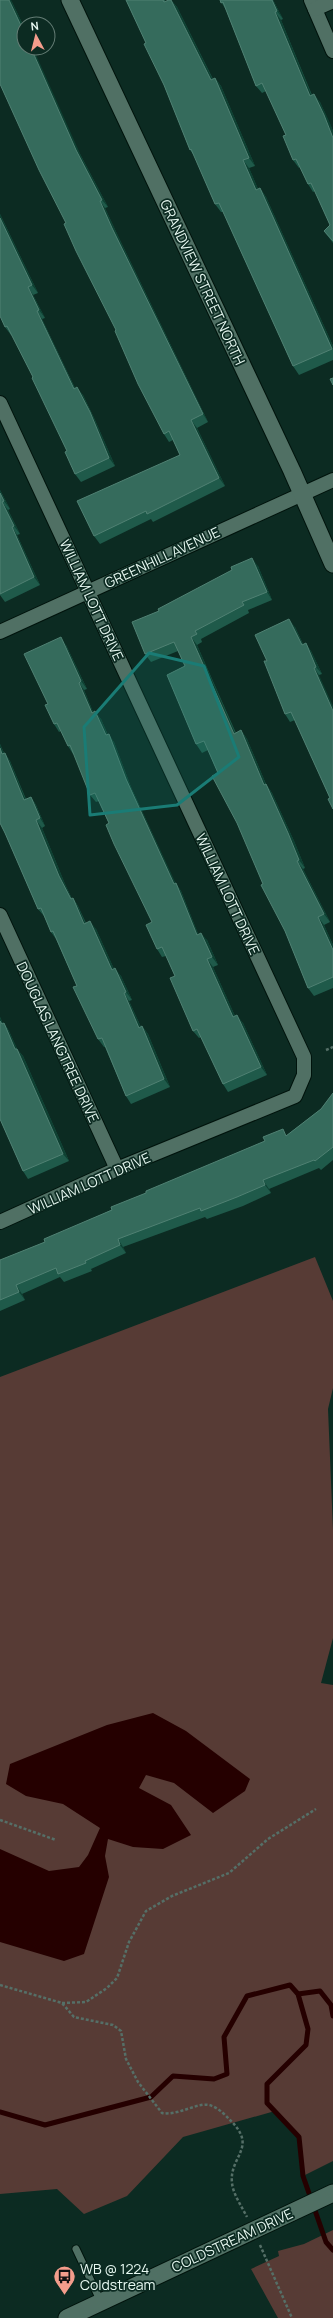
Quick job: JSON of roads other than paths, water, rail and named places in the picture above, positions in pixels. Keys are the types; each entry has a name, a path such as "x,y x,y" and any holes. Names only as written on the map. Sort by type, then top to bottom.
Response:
{"street":[{"name":"GRANDVIEW STREET NORTH","path":"70,0 302,493 333,564"},
{"path":"333,1 313,5 333,51"},
{"name":"WILLIAM LOTT DRIVE","path":"0,404 304,1057 304,1074 295,1096 117,1169 0,1222"},
{"name":"GREENHILL AVENUE","path":"0,632 333,480"},
{"name":"DOUGLAS LANGTREE DRIVE","path":"0,915 117,1169"},
{"name":"COLDSTREAM DRIVE","path":"67,2318 333,2193"}],"lane":[{"path":"76,2249 102,2302"}],"waterway":[{"path":"0,2112 45,2125 151,2097 173,2076 214,2079 227,2074 224,2037 247,1996 290,1985 298,1994 308,2029 306,2045 267,2084 267,2103 299,2137 303,2176 326,2242 333,2250"},
{"path":"298,1994 320,1991 331,2005 333,2016"}],"place":[{"name":"WB @ 1224 Coldstream","path":"65,2296"}]}
